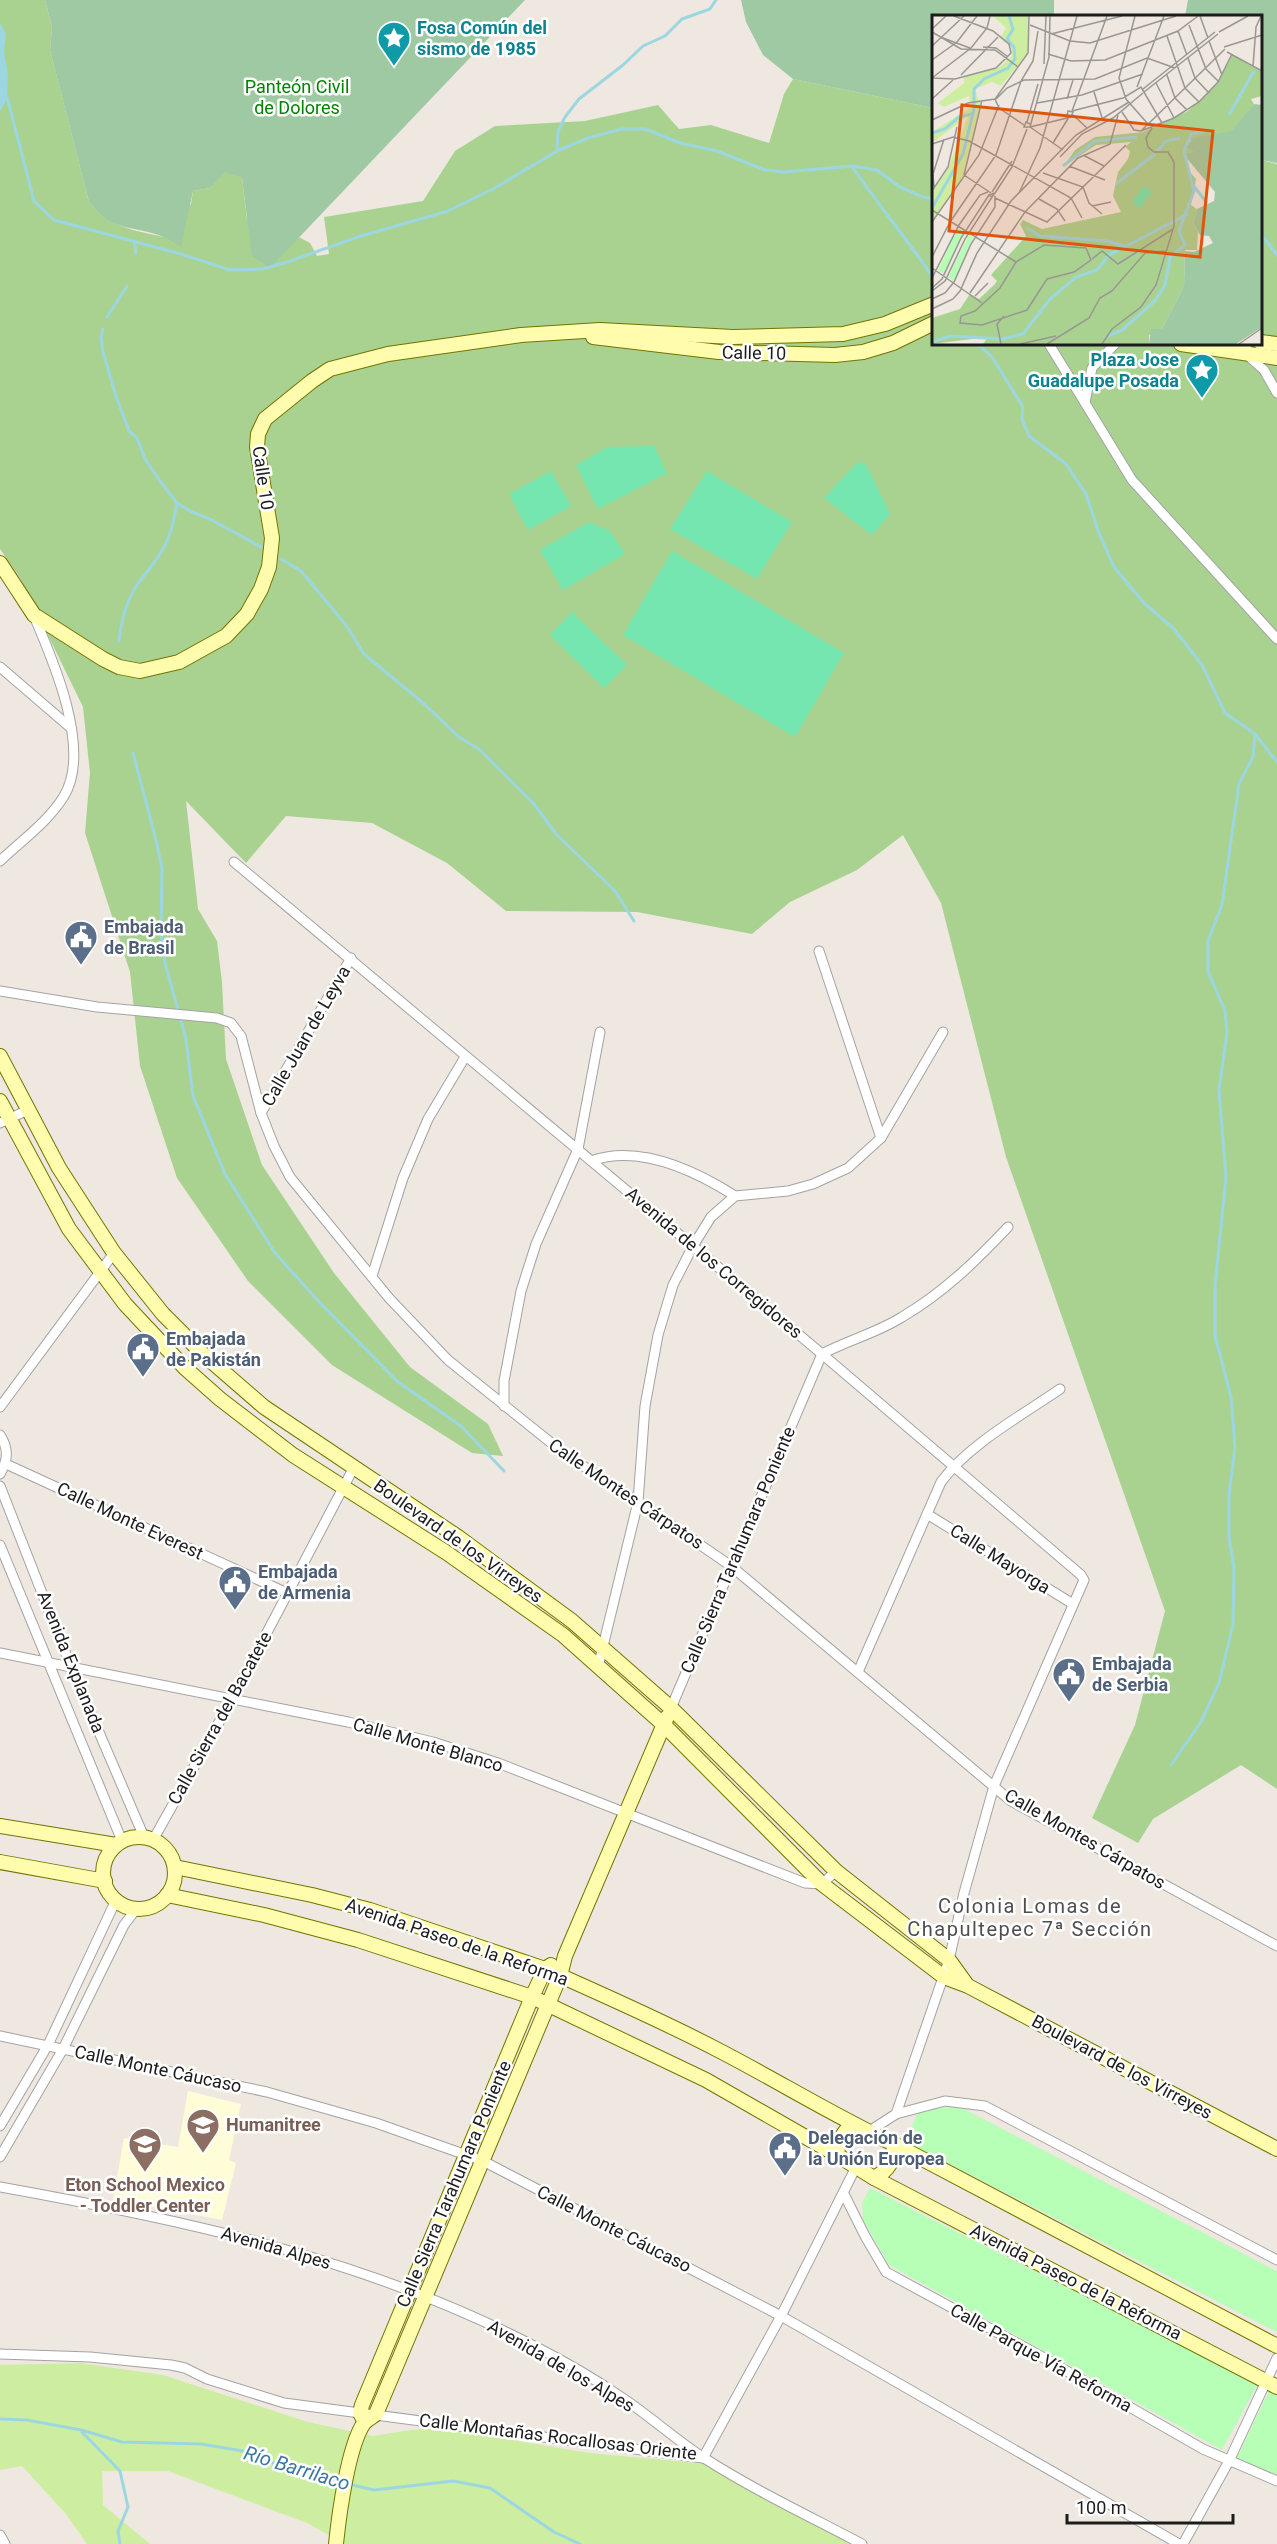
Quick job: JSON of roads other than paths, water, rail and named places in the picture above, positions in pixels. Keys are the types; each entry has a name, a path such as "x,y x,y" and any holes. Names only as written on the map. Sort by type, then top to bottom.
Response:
{"street":[{"name":"Calle 10","path":"34,615 119,668 140,671 179,662 226,636 247,614 261,589 269,567 272,538 257,447 258,434 265,419 280,405 330,369 388,354 521,335 600,330 732,337 843,334 885,324 932,304"},
{"name":"Calle 10","path":"571,333 638,344 719,352 835,355 863,352 893,343 932,324"},
{"path":"1262,342 1277,344"},
{"path":"1050,345 1132,480 1277,639"},
{"path":"1085,402 1092,368 1114,345"},
{"path":"1194,345 1246,349 1277,358"},
{"path":"1246,349 1264,370 1277,393"},
{"path":"0,563 34,615 58,671 71,728 72,763 65,795 0,861"},
{"path":"0,667 71,728"},
{"name":"Avenida de los Corregidores","path":"234,862 351,958 465,1057 578,1149 1075,1569 1084,1580 1073,1604"},
{"path":"819,951 881,1138"},
{"name":"Calle Juan de Leyva","path":"261,1113 351,958"},
{"name":"Calle Montes Cárpatos","path":"0,991 61,1003 217,1018 231,1023 241,1036 261,1113 290,1177 389,1298 440,1352 565,1454 730,1566 858,1671 1011,1802 1277,1946"},
{"path":"504,1406 504,1380 521,1291 536,1244 578,1149 600,1032"},
{"path":"598,1667 638,1502 645,1406 658,1335 674,1285 693,1246 711,1217 735,1196 780,1192 813,1184 848,1168 881,1138 943,1032"},
{"name":"Boulevard de los Virreyes","path":"0,1056 60,1168 114,1253 163,1314 233,1382 264,1407 353,1469 458,1537 572,1621 671,1708 836,1871 950,1960 968,1986"},
{"path":"372,1276 403,1178 428,1119 465,1057"},
{"name":"Boulevard de los Virreyes","path":"0,1101 5,1121 69,1229 99,1270 156,1340 220,1400 293,1455 343,1489 447,1553 563,1635 664,1725 822,1884 944,1977 968,1986 1277,2149"},
{"path":"5,1121 30,1109"},
{"path":"591,1161 608,1155 640,1157 680,1167 710,1180 735,1196"},
{"path":"822,1354 837,1346 862,1338 902,1317 943,1290 980,1258 1008,1227"},
{"path":"0,1407 99,1270 114,1253"},
{"name":"Calle Sierra Tarahumara Poniente","path":"367,2417 426,2297 560,1976 565,1956 628,1814 730,1566 822,1354"},
{"path":"858,1671 942,1482 953,1467 1060,1389"},
{"path":"0,1435 5,1445 6,1464 0,1474"},
{"name":"Calle Monte Everest","path":"6,1464 287,1593"},
{"name":"Calle Sierra del Bacatete","path":"149,1838 232,1699 353,1469"},
{"name":"Avenida Explanada","path":"0,1486 71,1667 149,1838"},
{"name":"Calle Mayorga","path":"927,1514 1073,1604"},
{"name":"Avenida Explanada","path":"0,1545 119,1843"},
{"path":"896,2114 950,1960 964,1893 994,1786 1073,1604"},
{"name":"Calle Monte Blanco","path":"0,1653 348,1722 433,1742 498,1763 805,1883 822,1884"},
{"path":"0,1826 119,1843"},
{"path":"132,1837 149,1838 167,1851 175,1867 175,1877 167,1895 148,1908 126,1906 116,1900 105,1881 106,1862 119,1843 132,1837"},
{"path":"0,1862 105,1881"},
{"name":"Avenida Paseo de la Reforma","path":"175,1867 312,1895 370,1910 545,1969 719,2050 852,2124 1277,2346"},
{"path":"822,1884 836,1871"},
{"name":"Avenida Paseo de la Reforma","path":"167,1895 264,1915 358,1940 532,1997 706,2080 874,2178 1271,2384"},
{"path":"0,2126 48,2045 116,1900"},
{"path":"0,2157 63,2049 124,1925 137,1908"},
{"path":"545,1969 565,1956"},
{"name":"Calle Sierra Tarahumara Poniente","path":"336,2544 342,2500 356,2444 409,2290 545,1969"},
{"name":"Calle Monte Cáucaso","path":"0,2036 267,2092 357,2118 483,2161 781,2316 1181,2544"},
{"path":"868,2132 896,2114 945,2101 985,2106 1277,2260"},
{"path":"837,2155 838,2143 843,2133 852,2124"},
{"path":"874,2178 883,2174 890,2166 894,2155 894,2144"},
{"name":"Calle Montañas Rocallosas Oriente","path":"0,2354 90,2357 171,2365 284,2403 367,2417 703,2458 781,2316 856,2167"},
{"name":"Avenida Alpes","path":"0,2187 192,2224 315,2258 409,2290"},
{"name":"Calle Parque Vía Reforma","path":"844,2194 886,2272 1037,2354 1203,2450 1277,2481"},
{"name":"Avenida de los Alpes","path":"409,2290 483,2320 536,2347 623,2398 703,2458 862,2544"},
{"path":"1181,2544 1271,2384 1277,2358"},
{"path":"0,2535 5,2544"}],"water":[{"path":"0,23 6,34 4,51 8,76 7,99 0,111"}],"waterway":[{"path":"557,151 558,131 565,117 579,99 623,65 643,46 665,36 682,19 710,9 716,0"},
{"path":"7,97 34,201 54,220 181,254 230,270 263,269 361,236 448,211 493,189 557,151 588,138 622,129 645,129 680,143 717,151 765,170 784,172 852,166 877,170 900,187 932,199"},
{"path":"852,166 932,276"},
{"path":"1262,236 1277,255"},
{"path":"134,241 136,253"},
{"path":"107,317 127,286"},
{"path":"103,329 101,337 103,352 129,431 137,438 145,459 160,481 177,503 261,547"},
{"path":"979,345 992,357 1023,407 1022,419 1029,436 1066,464 1086,494 1099,533 1114,567 1144,603 1174,629 1202,665 1225,713 1255,734 1277,762"},
{"path":"119,641 127,605 137,585 167,542 177,503"},
{"path":"281,559 301,571 346,625 364,654 422,702 459,737 480,750 534,804 556,834 615,891 634,921"},
{"path":"1171,1765 1201,1722 1219,1683 1233,1624 1234,1568 1229,1537 1229,1495 1235,1447 1231,1397 1215,1336 1215,1286 1226,1177 1219,1090 1227,1032 1225,1011 1208,971 1208,941 1222,905 1239,784 1253,757 1255,734"},
{"path":"133,753 162,869 161,933 165,963 186,1039 193,1096 225,1174 275,1253 322,1305 398,1382 461,1426 504,1471"},
{"name":"Río Barrilaco","path":"0,2419 27,2420 81,2430 122,2442 201,2444 243,2451 293,2471 341,2483"},
{"path":"82,2432 120,2471 128,2507 118,2531 120,2544"},
{"name":"Río Barrilaco","path":"348,2484 374,2490 453,2481 490,2488 554,2532 580,2544"}],"place":[{"name":"Fosa Común del sismo de 1985","path":"394,67"},
{"name":"Plaza Jose Guadalupe Posada","path":"1202,399"},
{"name":"Embajada de Brasil","path":"81,966"},
{"name":"Embajada de Pakistán","path":"143,1378"},
{"name":"Embajada de Armenia","path":"235,1611"},
{"name":"Embajada de Serbia","path":"1069,1703"},
{"name":"Humanitree","path":"203,2154"},
{"name":"Eton School Mexico - Toddler Center","path":"145,2173"},
{"name":"Delegación de la Unión Europea","path":"785,2177"}],"district":[{"name":"Colonia Lomas de Chapultepec 7ª Sección","path":"1030,1918"}],"park label":[{"name":"Panteón Civil de Dolores","path":"297,97"}]}
